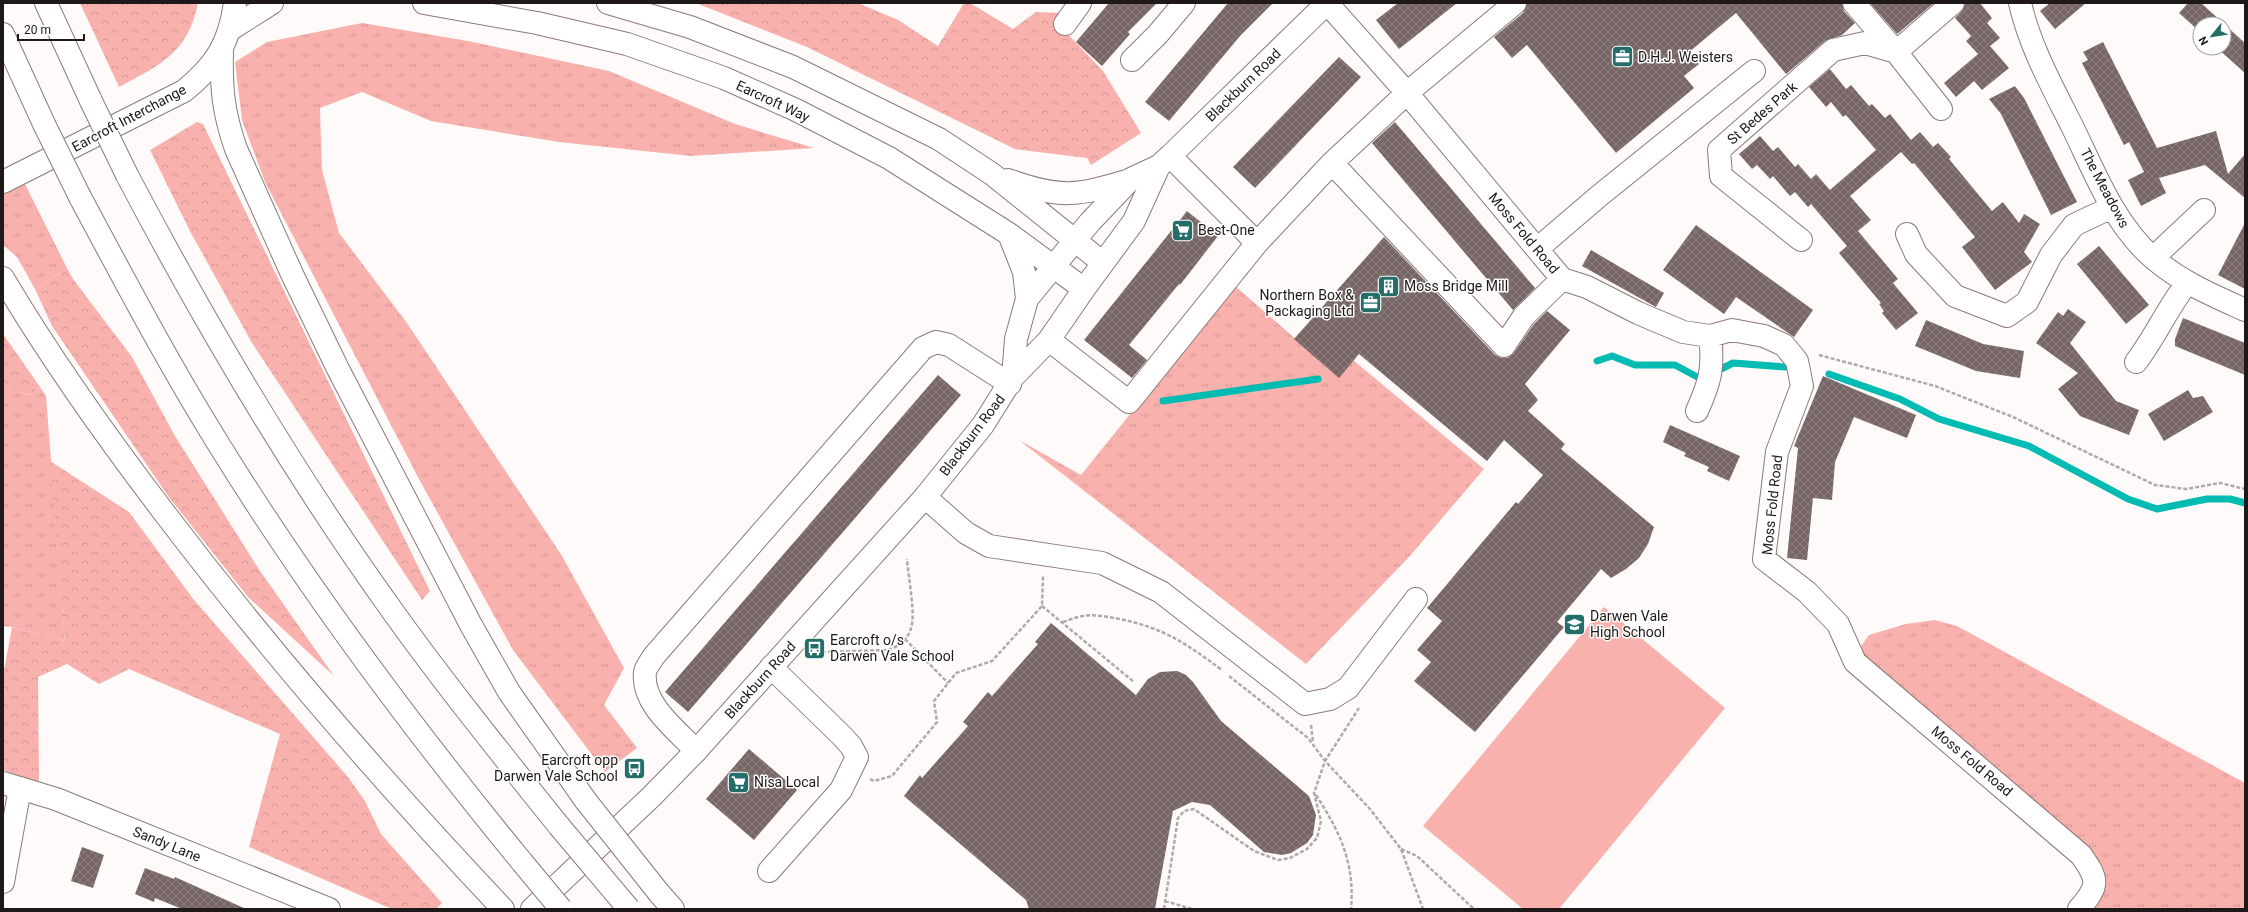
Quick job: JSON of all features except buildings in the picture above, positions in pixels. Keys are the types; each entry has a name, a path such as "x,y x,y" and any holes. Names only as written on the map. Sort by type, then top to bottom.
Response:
{"main road":[{"path":"46,3 91,101 127,174 209,327 324,511 390,608 461,703 559,826 629,909"},
{"name":"Earcroft Interchange","path":"3,182 184,91 201,78 222,49 231,28 234,3"},
{"path":"231,28 272,3"},
{"name":"Earcroft Way","path":"424,3 536,23 627,44 724,78 796,110 889,158 1009,234 1084,289"},
{"path":"608,3 690,27 793,66 939,139 992,174 1049,219 1074,242 1103,263"},
{"path":"1065,24 1080,3"},
{"path":"1132,60 1158,34 1184,3"},
{"name":"Moss Fold Road","path":"1327,3 1407,93 1562,279 1587,287 1638,313 1683,332 1710,336 1732,330 1764,336 1784,345 1797,361 1802,386 1777,452 1764,559 1807,592 1838,624 1855,662 2081,855 2095,877 2095,885 2079,909"},
{"name":"Blackburn Road","path":"1011,380 1016,339 1027,299 1053,266 1131,180 1164,161 1327,3"},
{"path":"1049,340 1129,402 1257,243 1332,163 1407,93 1515,3"},
{"path":"1854,3 1896,52 1941,109"},
{"path":"1896,52 1953,3"},
{"name":"The Meadows","path":"2020,3 2025,25 2050,82 2112,208 2130,236 2153,258 2187,283 2245,310"},
{"path":"3,34 80,198 155,336 212,433 295,561 380,682 456,782 561,909"},
{"name":"St Bedes Park","path":"1801,240 1721,176 1719,150 1833,50 1865,43 1896,52"},
{"path":"222,49 221,88 225,112 236,148 289,268 421,532 508,692 586,801 666,901"},
{"path":"1537,249 1599,196 1754,71"},
{"path":"1164,161 1257,243"},
{"name":"Blackburn Road","path":"532,909 651,797 696,751 925,497 983,425 1011,380 1049,340 1084,289 1134,222 1164,161"},
{"path":"1332,163 1504,346 1524,316 1562,279"},
{"path":"992,174 1036,190 1067,195 1086,192 1131,180"},
{"path":"1907,234 1916,254 1955,296 2007,316 2027,302 2052,254 2074,224 2112,208"},
{"path":"2153,258 2204,210"},
{"path":"1009,234 1024,272 1027,299"},
{"path":"3,278 52,358 128,465 214,579 366,760 496,902"},
{"path":"2136,362 2148,347 2169,307 2187,283"},
{"path":"1697,411 1709,385 1712,358 1710,336"},
{"path":"696,751 652,703 645,688 645,671 654,656 923,348 936,342 949,345 1011,380"},
{"path":"925,497 966,533 990,546 1045,556 1102,563 1161,592 1305,704 1330,699 1348,688 1416,599"},
{"path":"768,870 841,790 857,757 851,746 771,667"},
{"path":"3,882 12,786"},
{"name":"Sandy Lane","path":"12,786 56,799 329,909"}],"path":[{"path":"1797,361 1816,354 1935,386 2013,418 2155,485 2186,490 2220,483 2245,489"},
{"path":"852,768 874,781 892,776 937,722 934,701 956,673 992,661 1042,606 1045,556"},
{"path":"822,652 887,650 897,647 905,639 912,628 907,559"},
{"path":"1042,606 1134,682"},
{"path":"1063,622 1084,616 1106,616 1147,625 1165,632 1186,644 1222,670 1308,738 1325,761 1370,809 1401,849 1423,909"},
{"path":"905,639 948,683"},
{"path":"1164,909 1178,818 1184,811 1194,810 1254,851 1278,860 1290,858 1307,848 1317,838 1321,821 1314,793 1325,761 1360,706"},
{"path":"1314,793 1343,842 1350,865 1351,909"},
{"path":"1401,849 1417,856 1474,909"},
{"path":"1165,901 1192,909"}],"green space":[{"path":"80,3 198,3 187,34 170,56 147,72 119,87"},
{"path":"696,3 858,3 898,20 938,46 964,3 970,3 1013,29 1036,12 1061,13 1064,30 1103,71 1141,133 1091,165 1087,158 1015,149 807,47"},
{"path":"362,23 468,41 609,71 735,124 814,148 691,156 559,142 431,121 362,92 320,108 322,170 339,233 407,323 562,556 624,668 604,705 637,748 605,772 513,650 419,479 265,182 242,120 235,62 267,42"},
{"path":"197,122 203,124 430,591 422,600 252,343 191,233 150,150"},
{"path":"25,184 67,268 35,289 17,257 3,245 3,195"},
{"path":"67,268 73,279 132,357 175,436 260,571 334,676 248,597 168,496 52,326 35,289"},
{"path":"1234,285 1339,377 1353,360 1484,469 1409,557 1306,664 1019,440 1081,475"},
{"path":"3,334 40,387 29,395 3,387"},
{"path":"3,387 29,395 40,387 46,396 65,641 3,626"},
{"path":"50,461 129,512 194,600 348,777 365,801 381,834 442,903 436,909 392,909 249,847 280,734 129,669 99,684 67,664 38,677 39,783 3,770 3,676 12,627 65,641"},
{"path":"1604,607 1725,708 1559,909 1523,909 1423,826"},
{"path":"1935,620 1957,626 2245,783 2245,909 2088,909 2101,889 1856,653 1869,635 1906,624"}],"waterway":[{"path":"1597,361 1612,356 1635,365 1675,365 1701,379 1733,363 1785,367"},
{"path":"1829,374 1900,399 1939,419 2029,446 2128,499 2157,509 2207,499 2230,499 2245,503"},
{"path":"1163,401 1318,379"}],"place":[{"name":"D.H.J. Weisters","path":"1622,57"},
{"name":"Best-One","path":"1183,230"},
{"name":"Moss Bridge Mill","path":"1388,286"},
{"name":"Northern Box & Packaging Ltd","path":"1370,303"},
{"name":"Darwen Vale High School","path":"1574,624"},
{"name":"Earcroft o/s Darwen Vale School","path":"815,648"},
{"name":"Earcroft opp Darwen Vale School","path":"634,768"},
{"name":"Nisa Local","path":"738,782"}]}
